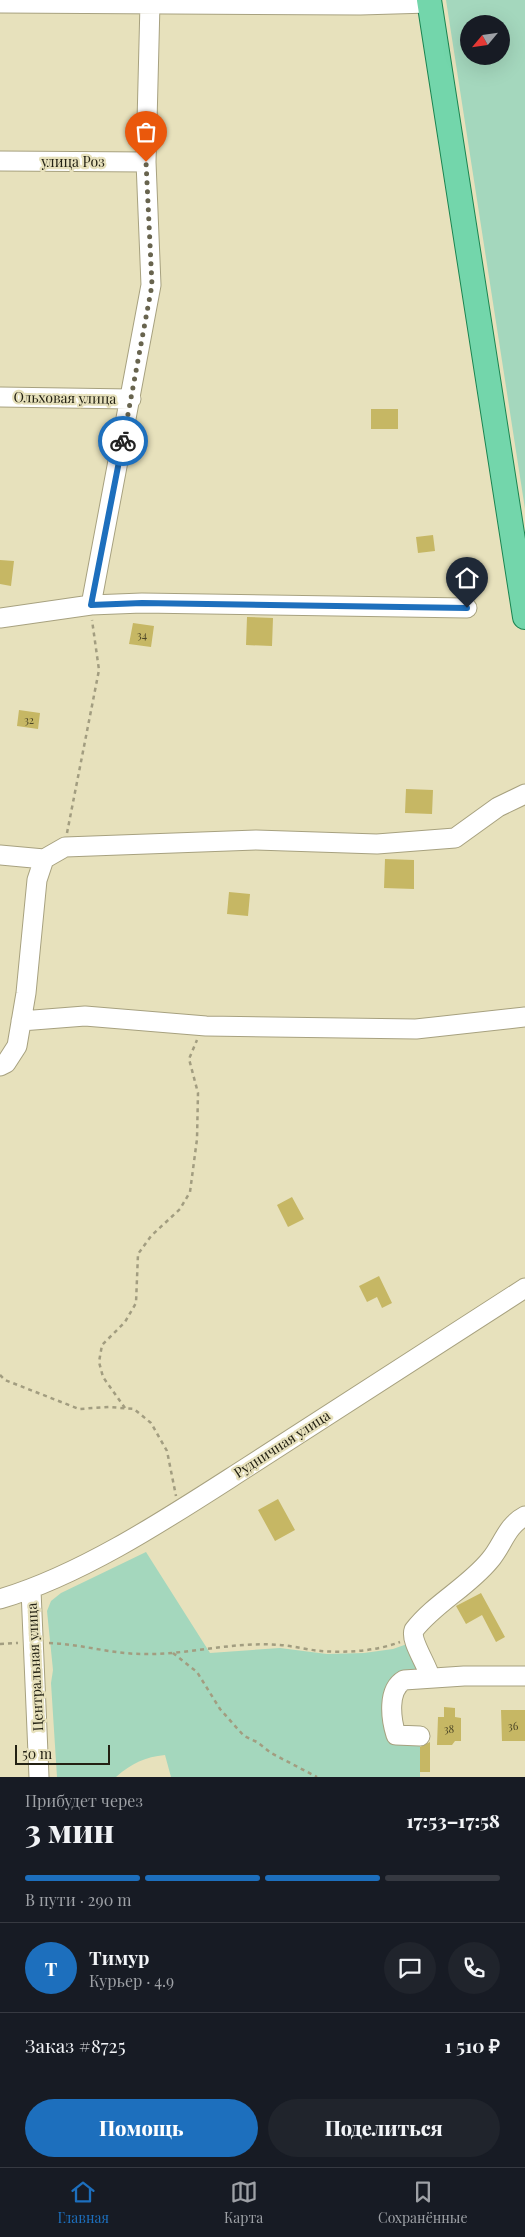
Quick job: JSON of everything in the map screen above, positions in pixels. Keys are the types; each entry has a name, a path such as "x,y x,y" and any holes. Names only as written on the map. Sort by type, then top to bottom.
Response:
{"main road":[{"path":"429,1 525,617"}],"street":[{"path":"0,2 360,6 429,1"},
{"path":"91,605 152,285 146,162 150,3"},
{"name":"улица Роз","path":"0,161 146,162"},
{"name":"Ольховая улица","path":"0,397 131,399"},
{"path":"0,618 91,605 142,603 467,608"},
{"path":"0,855 44,858 65,847 256,840 377,844 455,838 498,807 525,794"},
{"path":"0,1066 6,1063 17,1046 37,880 44,858"},
{"path":"21,1021 85,1016 206,1026 416,1028 525,1017"},
{"name":"Рудничная улица","path":"31,1590 108,1551 178,1510 525,1288"},
{"path":"430,1677 428,1667 413,1639 412,1635 417,1626 485,1566 509,1529 525,1516"},
{"name":"Центральная улица","path":"0,1599 31,1590 35,1642 39,1777"},
{"path":"420,1736 396,1735 392,1717 393,1694 399,1683 404,1680 430,1677 525,1676"}],"path":[{"path":"65,847 99,670 91,605"},
{"path":"125,1408 102,1377 99,1362 102,1345 124,1322 136,1303 138,1254 151,1236 180,1209 190,1192 197,1139 198,1093 189,1059 199,1036 206,1026"},
{"path":"0,1375 5,1380 79,1409 134,1409 151,1423 167,1451 178,1510"},
{"path":"35,1642 97,1647 117,1653 145,1654 213,1647 280,1645 324,1651 352,1650 376,1648 413,1639"},
{"path":"172,1652 197,1672 225,1715 244,1736 257,1742 271,1753 317,1777"}],"green space":[{"path":"446,0 525,0 525,509"},
{"path":"146,1552 210,1653 280,1648 327,1654 364,1653 393,1649 410,1643 425,1673 402,1676 389,1730 420,1741 420,1777 171,1777 165,1755 151,1757 139,1762 116,1777 57,1777 51,1683 53,1670 47,1611 51,1601 61,1593"}],"building":[{"path":"371,409 398,409 398,429 371,429"},
{"path":"433,535 435,551 418,553 416,537"},
{"path":"0,560 14,561 11,586 0,584"},
{"path":"247,617 273,618 272,646 246,645"},
{"path":"133,623 154,626 151,647 129,644"},
{"path":"19,710 40,713 38,729 17,726"},
{"path":"406,789 433,790 432,814 405,813"},
{"path":"385,859 414,860 414,889 384,888"},
{"path":"229,892 250,894 248,916 227,914"},
{"path":"292,1197 304,1219 288,1227 277,1205"},
{"path":"379,1276 392,1303 382,1308 377,1297 367,1302 359,1286"},
{"path":"278,1499 295,1530 275,1541 258,1510"},
{"path":"481,1593 505,1637 496,1642 482,1615 466,1624 456,1606"},
{"path":"444,1707 455,1708 455,1717 461,1718 461,1741 455,1741 452,1745 437,1745 438,1717 444,1717"},
{"path":"501,1710 525,1710 525,1741 502,1741"},
{"path":"430,1742 430,1772 420,1772 420,1747"}],"way so far":[{"path":"123,441 152,285 146,162"}],"route":[{"path":"123,441 91,605 142,603 467,608"}]}
